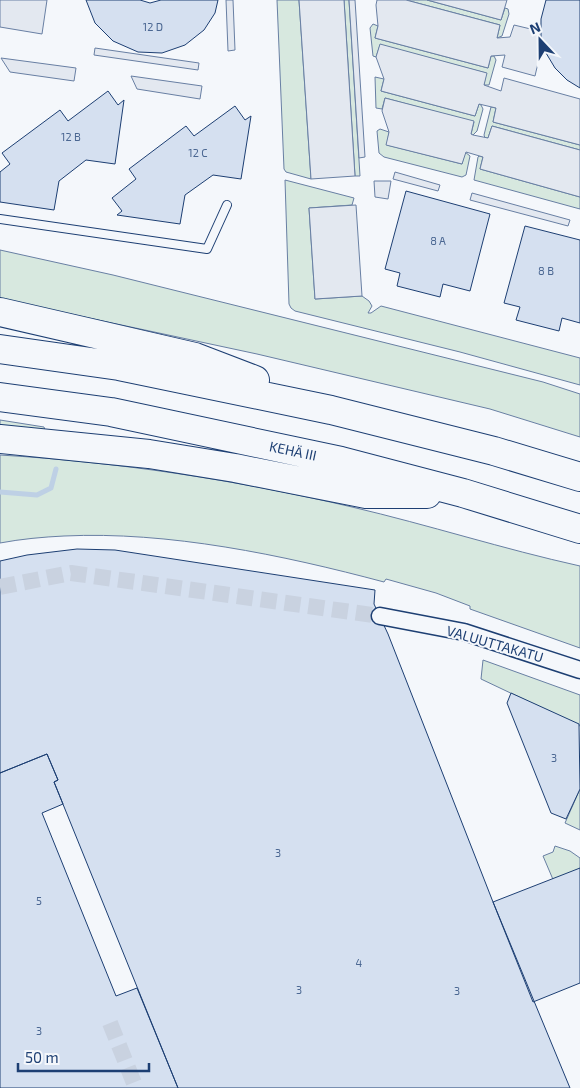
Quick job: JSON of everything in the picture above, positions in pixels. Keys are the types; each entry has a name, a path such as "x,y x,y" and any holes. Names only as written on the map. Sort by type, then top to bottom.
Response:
{"highway":[{"path":"0,312 195,357 331,410"},
{"path":"0,350 119,366 331,410 484,448 580,476"},
{"name":"KEHÄ III","path":"0,397 130,416 342,461 463,493 580,529"},
{"path":"2,440 149,454 235,468 366,494 463,493"}],"street":[{"name":"VALUUTTAKATU","path":"380,616 464,632 580,670"}],"lane":[{"path":"0,219 207,249 227,205"}],"shaded area":[{"path":"0,0 47,0 42,34 0,27"},
{"path":"226,0 233,0 235,50 228,51"},
{"path":"277,0 299,0 311,179 286,172 284,169"},
{"path":"299,0 344,0 355,176 311,179"},
{"path":"344,0 349,0 360,176 355,176"},
{"path":"349,0 355,0 365,157 359,158"},
{"path":"377,0 406,0 500,25 497,38 510,37 514,25 539,31 538,63 535,76 502,67 505,55 491,56 488,68 375,38 378,26"},
{"path":"406,0 427,0 501,20 505,8 508,9 509,14 502,36 497,38 500,25"},
{"path":"427,0 507,0 501,20"},
{"path":"373,24 378,26 375,38 488,68 491,56 494,56 496,60 489,85 484,85 486,73 380,45 376,57 373,56 370,28"},
{"path":"380,44 487,73 484,85 501,91 504,78 580,99 580,145 493,122 496,108 479,104 475,116 381,91 384,79 376,57"},
{"path":"95,48 199,63 198,70 94,55"},
{"path":"1,58 76,68 74,81 10,72"},
{"path":"131,76 202,86 200,99 137,89"},
{"path":"375,77 384,79 381,91 475,116 479,104 481,105 483,109 477,131 473,135 471,134 474,122 385,98 382,109 376,108"},
{"path":"385,98 474,121 471,134 473,135 488,138 492,126 580,150 580,197 480,169 483,157 466,152 462,164 386,145 389,132 382,111"},
{"path":"491,107 496,108 493,122 580,145 580,150 492,126 488,138 485,138 484,135"},
{"path":"380,129 389,132 387,145 462,164 465,152 470,156 466,175 462,177 384,157 379,153 377,131"},
{"path":"479,156 483,157 480,169 580,197 580,209 474,180"},
{"path":"395,172 440,185 438,191 393,179"},
{"path":"285,180 354,198 352,205 309,208 315,299 362,296 372,306 368,313 381,306 580,358 580,385 460,352 295,311 289,304"},
{"path":"374,181 391,181 388,199 375,197"},
{"path":"472,193 570,220 568,226 470,200"},
{"path":"356,205 362,296 315,299 309,208"},
{"path":"0,250 113,275 543,382 580,394 580,437 490,409 257,354 0,299"},
{"path":"0,420 44,427 45,430 0,427"},
{"path":"0,455 133,467 265,488 381,514 580,566 580,648 470,609 470,606 436,593 386,579 384,582 266,554 184,541 103,535 48,537 0,543"},
{"path":"483,660 580,695 580,726 481,679"},
{"path":"580,789 580,830 565,823"},
{"path":"555,846 570,851 580,858 580,955 569,917 543,856 553,852"}],"building":[{"path":"86,0 140,0 150,3 161,0 218,0 215,13 204,30 185,45 162,53 138,52 113,41 95,23"},
{"path":"546,0 580,0 580,88 567,80 555,68 546,53 541,37 541,19"},
{"path":"108,91 118,105 124,100 115,164 86,160 59,181 54,210 0,202 0,172 10,164 2,153 60,110 68,121"},
{"path":"235,106 245,120 251,116 241,179 213,175 185,195 180,224 117,215 122,211 112,198 136,179 129,169 186,126 194,136"},
{"path":"406,191 490,214 470,291 443,284 440,297 397,286 400,273 385,269"},
{"path":"525,226 580,240 580,323 562,318 559,331 516,320 520,307 504,303"},
{"path":"77,549 115,550 375,590 374,604 388,634 493,902 570,1088 178,1088 54,782 58,780 47,754 0,773 0,561 27,555"},
{"path":"511,693 579,724 580,789 566,819 551,813 507,703"},
{"path":"47,754 58,780 54,782 63,804 42,813 116,996 137,988 178,1088 0,1088 0,773"},
{"path":"580,868 580,983 533,1002 493,902"}],"waterway":[{"path":"0,492 37,495 51,488 56,469"}],"tunnel":[{"path":"0,587 71,573 380,616"},
{"path":"110,1023 136,1088"}]}
